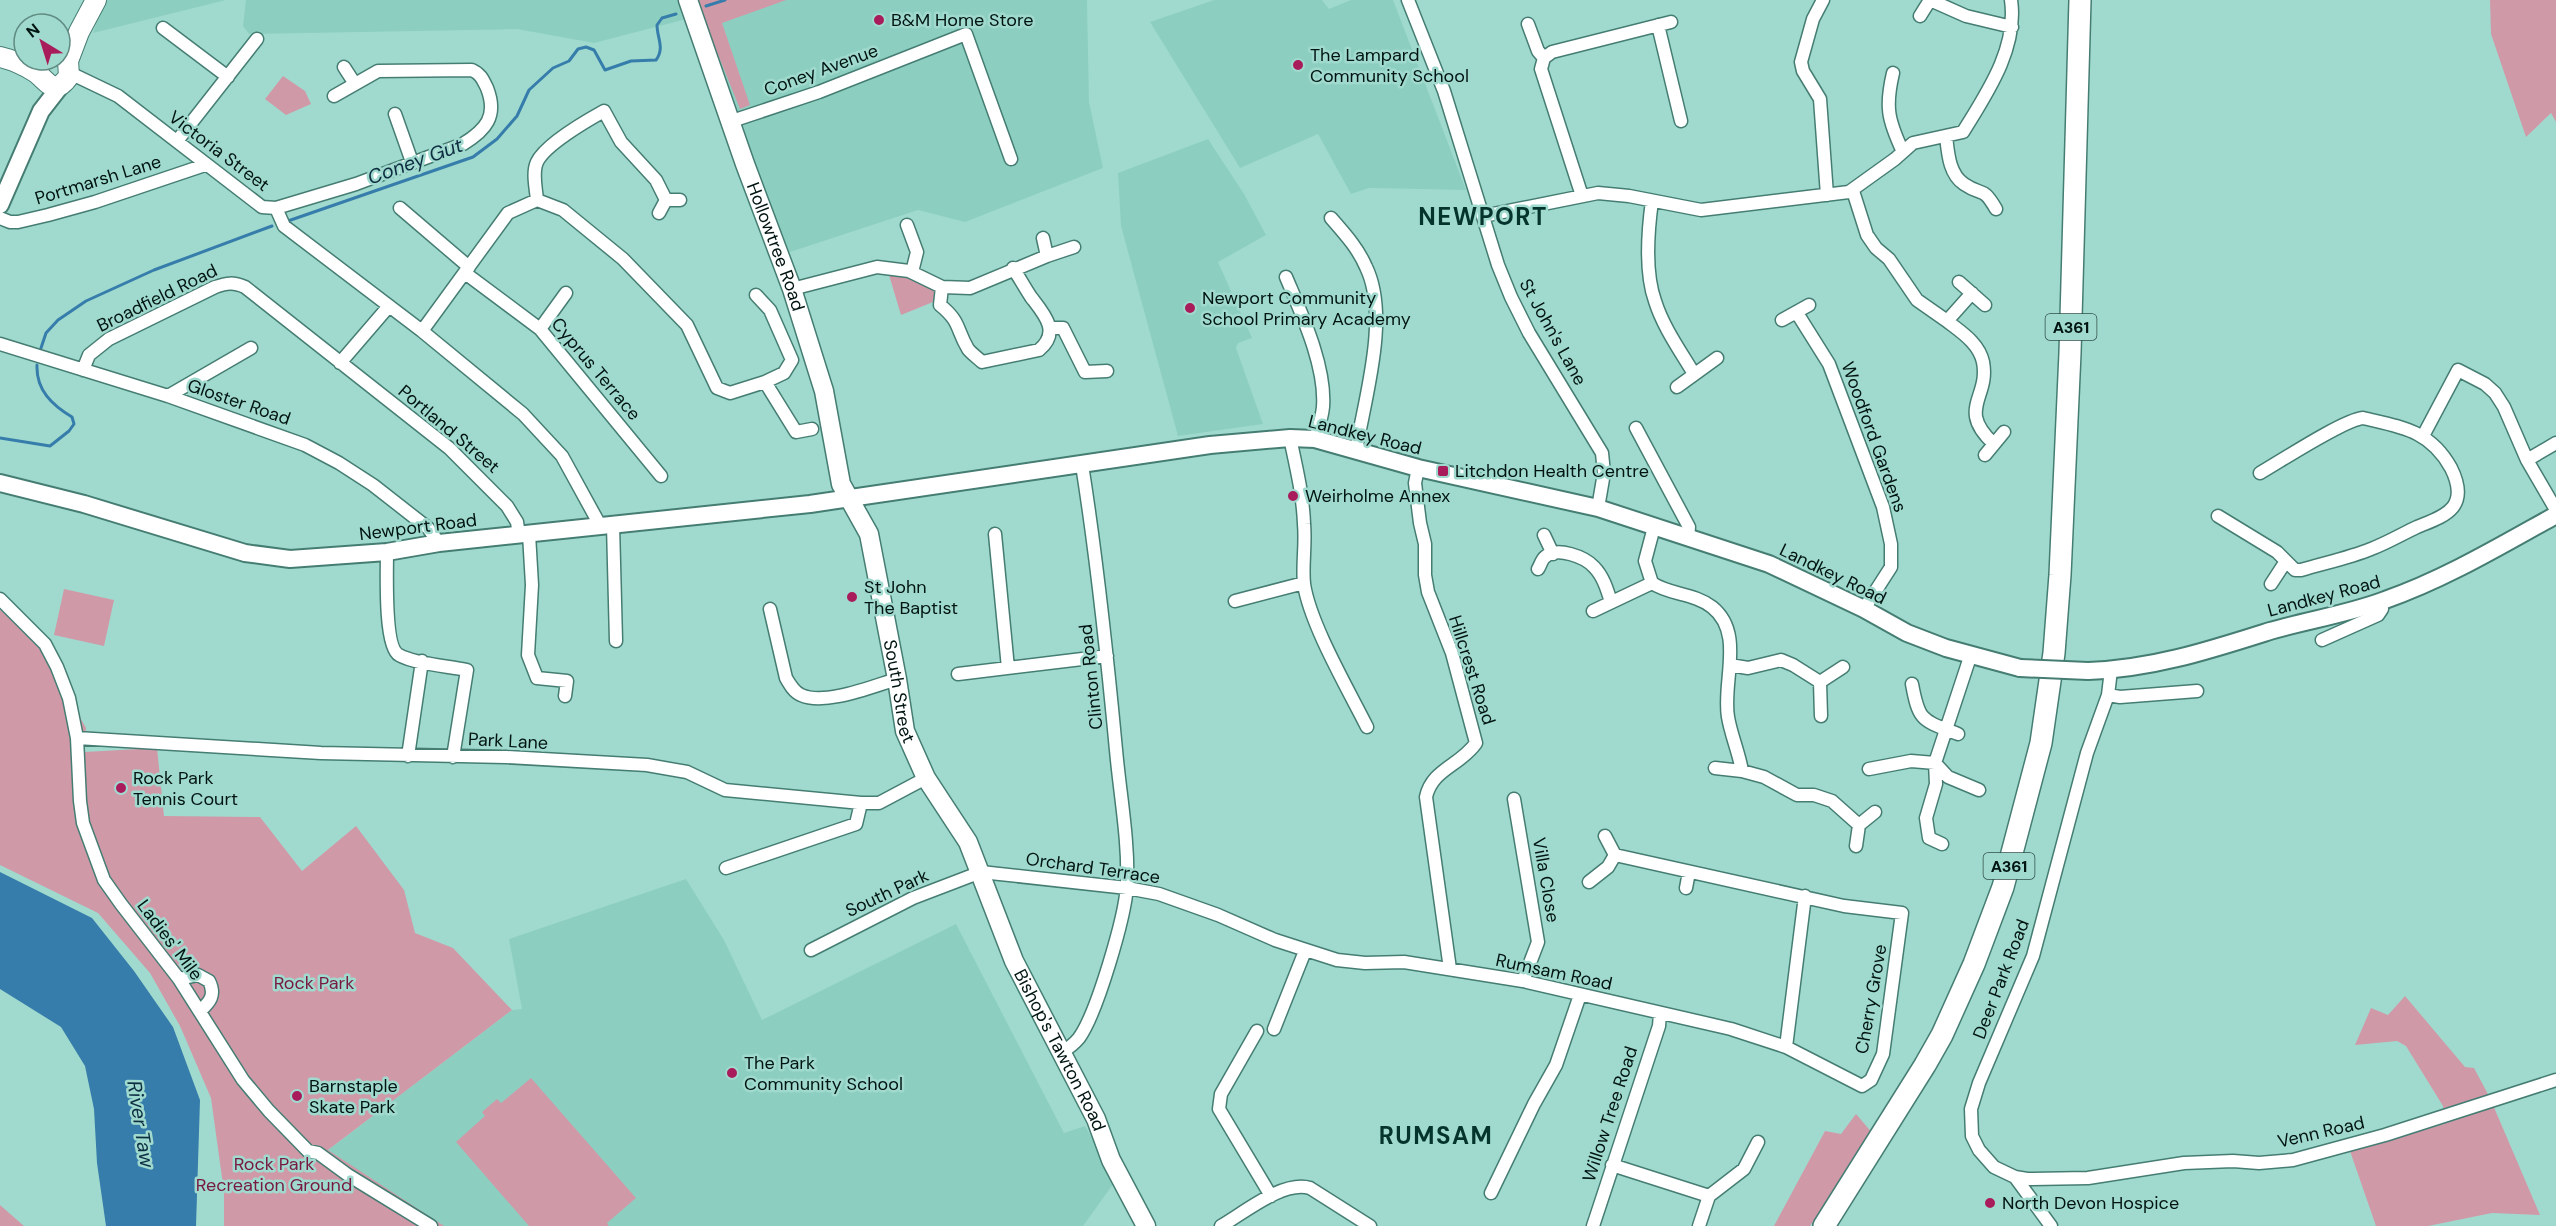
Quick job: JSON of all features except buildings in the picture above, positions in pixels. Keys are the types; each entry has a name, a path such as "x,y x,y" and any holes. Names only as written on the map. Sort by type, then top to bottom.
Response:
{"highway":[{"name":"A361","path":"1824,1226 1925,1065 1942,1035 1974,964 2003,887 2041,742 2054,653 2060,575 2070,353 2080,0"}],"main road":[{"path":"72,31 86,0"},
{"path":"72,43 96,0"},
{"name":"Hollowtree Road","path":"688,0 732,121 745,164 792,289 824,391 841,484 849,498"},
{"name":"South Street","path":"849,498 869,534 905,731 926,778 968,842 981,872"},
{"name":"Bishop's Tawton Road","path":"981,872 1014,961 1096,1119 1111,1160 1146,1226"}],"street":[{"name":"St John's Lane","path":"1408,0 1444,91 1498,265 1511,297 1529,333 1602,453 1604,473 1598,508"},
{"path":"1823,0 1813,18 1801,62 1803,71 1820,99 1831,194"},
{"path":"1920,16 1930,0 1966,16 2012,27"},
{"path":"1483,216 1598,193 1701,210 1853,191 1913,143 1963,132 2000,67 2012,27 2012,0"},
{"path":"1582,196 1541,69 1544,58 1552,52 1671,21"},
{"path":"1528,24 1538,51 1544,58"},
{"path":"1658,26 1681,121"},
{"path":"163,28 228,76"},
{"name":"Coney Avenue","path":"732,121 819,92 966,34 1011,159"},
{"path":"177,141 257,39"},
{"path":"344,67 355,84"},
{"path":"276,208 356,184 463,144 479,134 487,124 491,111 490,96 479,74 472,70 378,71 334,96"},
{"path":"0,205 41,111 54,72"},
{"name":"Victoria Street","path":"67,72 118,96 262,207 276,208 284,226 422,331 523,414 550,441 607,526"},
{"path":"1893,73 1887,98 1891,126 1903,152"},
{"path":"537,200 536,164 543,153 608,109 621,142 656,180 666,200"},
{"path":"395,114 412,162"},
{"path":"1946,136 1952,170 1965,185 1991,190 1996,210"},
{"name":"Portmarsh Lane","path":"0,218 18,222 48,215 205,165"},
{"path":"1853,191 1867,236 1899,272 1907,288 1917,300 1971,340 1983,363 1983,379 1975,406 1976,417 1979,428 1994,444"},
{"path":"422,331 508,213 537,200 563,210 623,259 687,325 717,388 730,393 765,382 784,373 792,360 770,310 756,295"},
{"path":"666,200 680,200"},
{"path":"659,213 666,200"},
{"path":"1652,201 1649,226 1651,284 1655,302 1694,374"},
{"name":"Cyprus Terrace","path":"400,208 467,270 540,328 661,476"},
{"path":"1331,218 1350,241 1366,266 1374,289 1376,334 1356,450"},
{"path":"907,225 916,252 912,272"},
{"path":"1043,238 1047,256"},
{"path":"792,289 877,267 912,272 942,287 970,288 1013,268 1074,247"},
{"path":"942,287 940,305 959,326 969,350 982,362 1040,350 1050,337 1051,328 1045,313 1031,297 1013,268"},
{"path":"1286,277 1302,313 1322,385 1323,409 1315,439"},
{"name":"Broadfield Road","path":"83,370 89,355 110,339 215,287 232,282 244,287 340,363"},
{"path":"1959,282 1985,305"},
{"path":"540,328 566,293"},
{"path":"1947,321 1972,293"},
{"path":"1782,320 1809,305"},
{"path":"340,363 389,306"},
{"name":"Woodford Gardens","path":"1797,312 1829,363 1883,507 1891,544 1891,567 1864,609"},
{"path":"1051,328 1063,328 1085,372 1107,371"},
{"name":"Gloster Road","path":"0,344 168,396 272,432 329,457 373,485 420,522 436,537 439,543"},
{"path":"168,396 251,348"},
{"path":"1677,387 1717,358"},
{"name":"Portland Street","path":"340,363 449,448 490,487 512,513 524,535 532,585 528,655 537,678 567,681 565,696"},
{"path":"2423,435 2458,370 2485,384 2504,406 2527,460 2556,510"},
{"path":"765,382 796,432 812,429"},
{"path":"2218,511 2295,570 2301,570 2372,549 2441,516 2453,507 2458,496 2457,482 2438,449 2423,435 2406,428 2363,418 2356,418 2257,475"},
{"path":"1636,428 1689,527 1688,538"},
{"path":"1984,455 2004,432"},
{"path":"1290,438 1304,522 1304,583 1317,623 1367,727"},
{"name":"Landkey Road","path":"849,498 1133,458 1180,449 1290,438 1315,439 1418,468 1598,508 1768,564 1864,609 1907,633 1946,648 2020,668 2088,671 2111,670 2201,653 2306,620 2381,602 2427,585 2556,515"},
{"path":"2527,460 2556,443"},
{"name":"Clinton Road","path":"1062,1052 1073,1046 1089,1018 1107,969 1127,888 1125,832 1107,656 1082,465"},
{"name":"Hillcrest Road","path":"1418,468 1415,483 1425,544 1425,575 1428,592 1452,653 1476,743 1469,753 1436,775 1429,785 1426,797 1450,969"},
{"name":"Newport Road","path":"0,483 84,504 244,553 290,559 387,552 439,543 849,498"},
{"path":"607,526 616,641"},
{"path":"1654,527 1645,561 1652,583 1661,589 1695,598 1713,607 1725,624 1730,641 1730,665 1726,692 1728,718 1742,771"},
{"path":"995,534 1008,668"},
{"path":"1544,535 1553,554"},
{"path":"387,552 389,633 392,650 398,655 466,670 453,757"},
{"path":"1538,569 1545,557 1553,554 1578,556 1594,566 1606,585 1611,602"},
{"path":"2271,584 2286,561"},
{"path":"1235,601 1304,583"},
{"path":"1593,611 1652,583"},
{"name":"Ladies' Mile","path":"0,599 45,644 69,698 77,738 83,823 104,880 179,979 243,1080 269,1111 308,1151 318,1153 348,1175 431,1226"},
{"path":"2322,640 2378,615 2382,609 2381,602"},
{"path":"770,609 786,678 792,688 801,695 817,699 897,679"},
{"path":"1942,844 1929,838 1926,818 1936,784 1935,763 1971,654"},
{"path":"958,674 1107,656"},
{"path":"1730,665 1748,668 1781,660 1820,682"},
{"path":"408,756 422,661"},
{"path":"1820,682 1843,667"},
{"name":"Deer Park Road","path":"2015,1177 1994,1167 1979,1150 1972,1136 1970,1113 1979,1083 2033,956 2087,753 2108,695 2111,670"},
{"path":"1820,682 1821,716"},
{"path":"1912,684 1917,712 1924,719 1958,734"},
{"path":"2108,695 2120,697 2198,691"},
{"name":"Park Lane","path":"77,738 321,753 506,757 647,765 687,772 725,790 861,803 879,803 926,778"},
{"path":"1869,769 1911,761 1935,763 1948,777 1979,790"},
{"path":"1715,768 1742,771 1764,777 1797,795 1814,795 1832,801 1860,825"},
{"name":"Villa Close","path":"1514,799 1538,942 1523,981"},
{"path":"726,868 856,824 861,803"},
{"path":"1856,846 1860,825 1875,812"},
{"name":"Villa Close","path":"1505,820 1518,818"},
{"path":"1605,836 1615,855 1805,896 1786,1047"},
{"path":"1589,882 1608,867 1615,855"},
{"name":"Orchard Terrace","path":"981,872 1127,888 1159,894 1232,921"},
{"name":"South Park","path":"811,950 913,898 981,872"},
{"path":"1686,888 1689,872"},
{"name":"Cherry Grove","path":"1805,896 1844,906 1902,913 1883,1054 1871,1080 1862,1086"},
{"name":"Rumsam Road","path":"1232,921 1305,951 1337,960 1365,963 1404,962 1523,981 1731,1029 1786,1047 1862,1086"},
{"path":"1274,1029 1305,951"},
{"path":"179,979 198,975 209,981 213,992 212,998 200,1011"},
{"path":"1491,1192 1534,1104 1556,1065 1580,995"},
{"name":"Willow Tree Road","path":"1593,1226 1659,1026 1660,1014"},
{"path":"1257,1031 1221,1094 1219,1109 1271,1196"},
{"name":"Venn Road","path":"2015,1177 2088,1178 2184,1164 2293,1160 2417,1125 2556,1080"},
{"path":"1699,1226 1704,1195 1744,1169 1758,1142"},
{"path":"1612,1165 1704,1195"},
{"path":"2015,1177 2051,1226"},
{"path":"1221,1226 1290,1187 1310,1188 1370,1226"}],"shaded area":[{"path":"104,0 226,0 93,33"},
{"path":"246,0 1087,0 1089,102 1103,168 965,222 918,210 790,252 745,164 694,17 594,43 517,29 249,34 243,26"},
{"name":"The Lampard Community School","path":"1214,0 1322,0 1329,9 1351,0 1393,0 1466,190 1369,188 1351,194 1318,134 1240,168 1150,22"},
{"name":"Newport Community School Primary Academy","path":"1208,139 1244,194 1266,235 1218,262 1252,338 1238,343 1236,348 1263,424 1178,436 1121,226 1118,173"},
{"name":"The Park Community School","path":"686,879 724,940 762,1020 956,924 1064,1133 1085,1126 1116,1180 1083,1226 444,1226 327,1151 512,1010 522,1009 509,939"}],"green space":[{"path":"696,0 786,0 722,23 750,105 740,109"},
{"path":"2490,0 2556,0 2556,122 2551,113 2526,137 2491,34"},
{"path":"283,76 305,91 311,104 286,115 265,99"},
{"path":"889,275 903,275 935,289 938,300 901,315"},
{"path":"64,589 114,600 104,646 54,635"},
{"name":"Rock Park","path":"0,610 21,623 49,662 86,728 84,752 157,748 164,816 260,817 302,871 356,826 404,890 415,933 453,948 512,1010 328,1150 444,1226 224,1226 224,1192 211,1098 180,1026 150,973 98,913 0,865"},
{"path":"2405,996 2465,1067 2474,1068 2490,1098 2540,1215 2492,1213 2428,1226 2376,1226 2350,1151 2444,1124 2443,1106 2406,1046 2397,1041 2355,1045 2371,1008 2388,1015"},
{"path":"531,1078 636,1198 607,1223 609,1226 529,1226 456,1142 485,1116 482,1112 497,1099 501,1103"},
{"path":"1856,1114 1874,1135 1810,1226 1774,1226 1825,1131 1841,1134"},
{"path":"0,1205 24,1226 0,1226"}],"water":[{"name":"River Taw","path":"0,872 92,918 134,971 173,1027 200,1100 196,1226 106,1226 97,1163 94,1109 85,1066 61,1027 0,989"}],"waterway":[{"name":"Coney Gut","path":"706,6 725,0"},
{"name":"Coney Gut","path":"285,222 473,157 497,139 517,116 529,90 553,68 569,61 578,49 586,47 594,50 605,70 631,61 656,60 660,51 657,25 662,18 676,14"},
{"name":"Coney Gut","path":"41,348 46,333 58,320 86,301 154,270 272,226"},
{"name":"Coney Gut","path":"0,438 50,446 74,424 72,417 52,402 42,389 37,374 37,365"}],"place":[{"name":"B&M Home Store","path":"879,20"},
{"name":"The Lampard Community School","path":"1298,65"},
{"name":"Newport Community School Primary Academy","path":"1190,308"},
{"name":"Litchdon Health Centre","path":"1443,471"},
{"name":"Weirholme Annex","path":"1293,496"},
{"name":"St John The Baptist","path":"852,597"},
{"name":"Rock Park Tennis Court","path":"121,788"},
{"name":"The Park Community School","path":"732,1073"},
{"name":"Barnstaple Skate Park","path":"297,1096"},
{"name":"North Devon Hospice","path":"1990,1203"}],"district":[{"name":"NEWPORT","path":"1483,216"},
{"name":"RUMSAM","path":"1436,1135"}],"park label":[{"name":"Rock Park Recreation Ground","path":"274,1174"}]}
